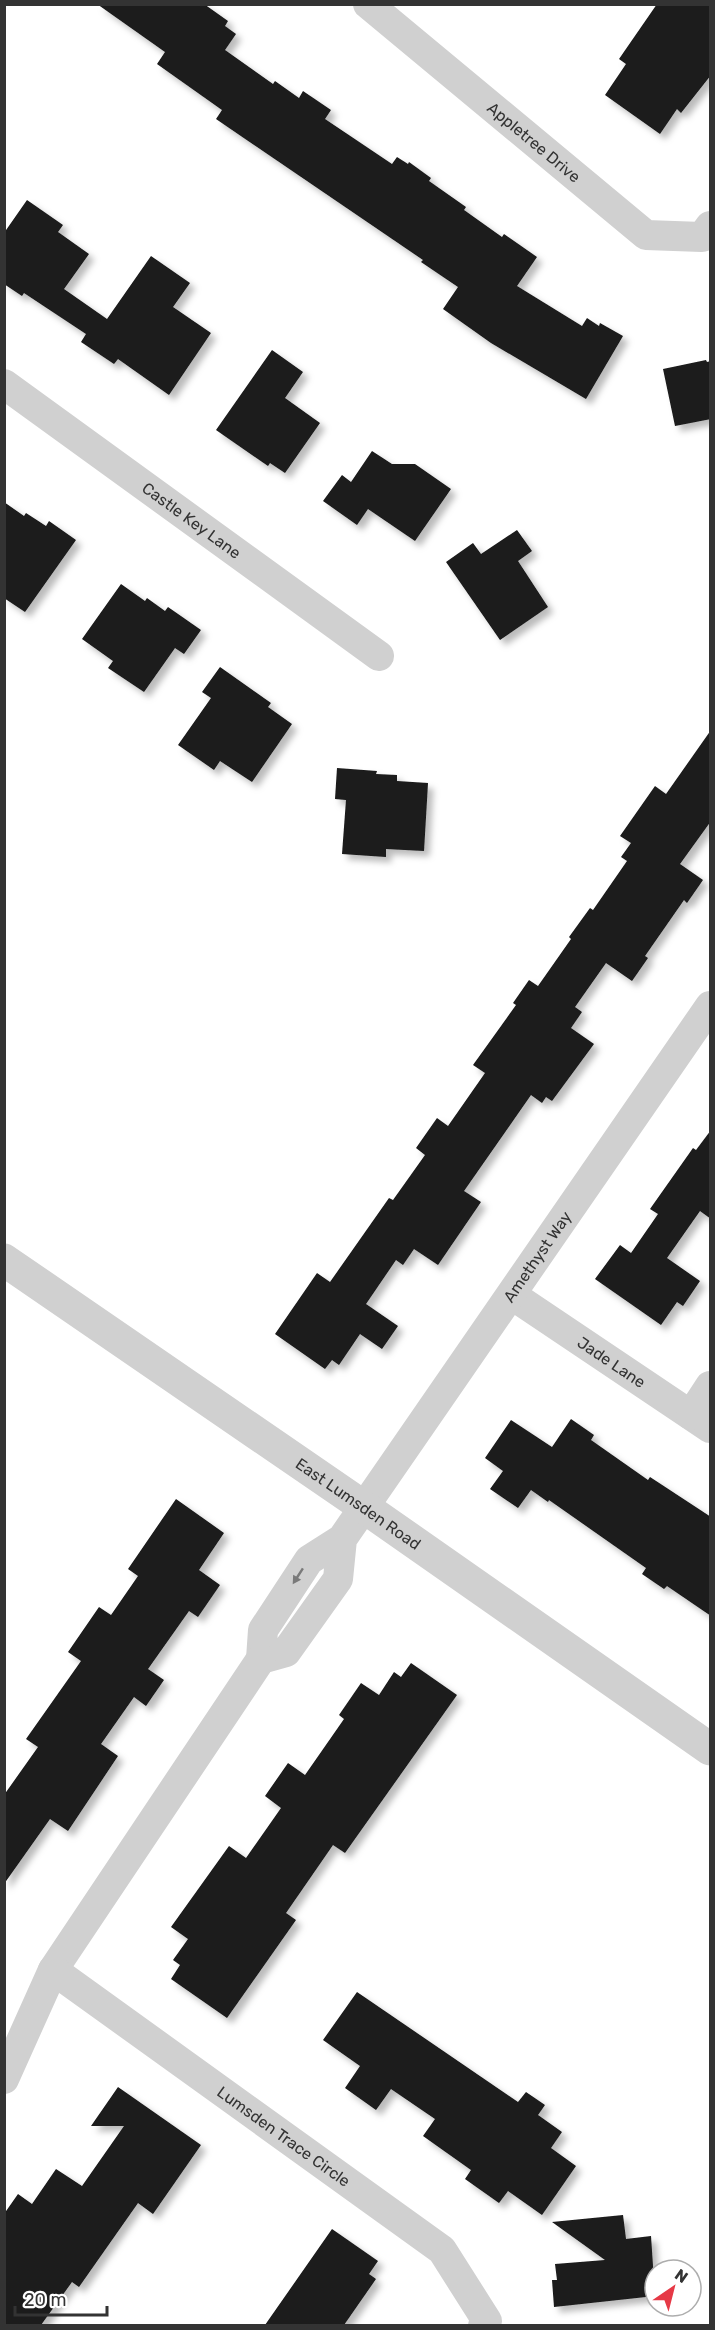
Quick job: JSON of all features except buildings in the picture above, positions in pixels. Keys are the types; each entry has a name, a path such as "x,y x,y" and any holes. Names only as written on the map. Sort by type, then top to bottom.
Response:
{"street":[{"name":"Appletree Drive","path":"368,4 646,235 702,237 711,226"},
{"name":"Castle Key Lane","path":"4,384 379,656"},
{"name":"Amethyst Way","path":"364,1507 711,1006"},
{"name":"East Lumsden Road","path":"4,1260 711,1749"},
{"name":"Jade Lane","path":"512,1295 701,1421"},
{"path":"701,1421 711,1386"},
{"path":"4,2079 53,1970 261,1659 263,1630 309,1560 342,1539 364,1507"},
{"name":"Lumsden Trace Circle","path":"53,1970 442,2250 487,2321 483,2325"}]}
